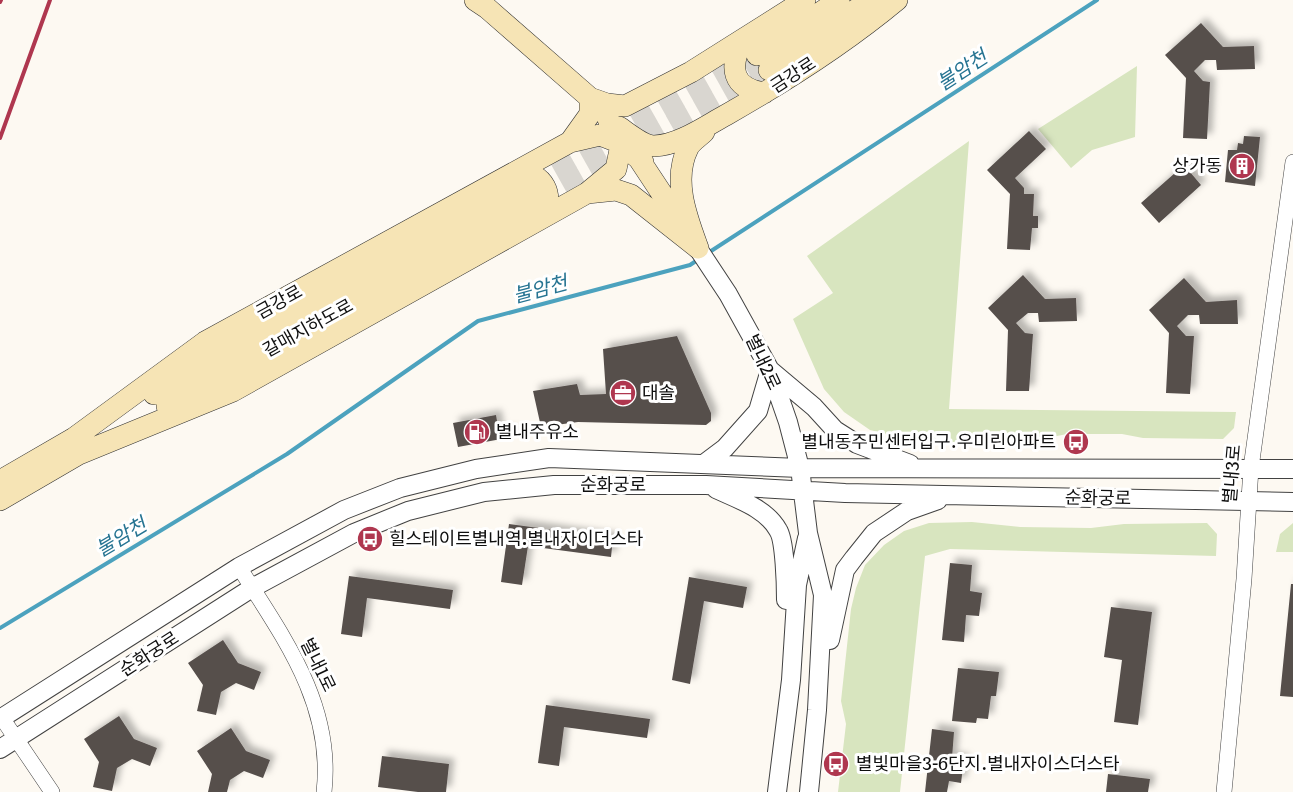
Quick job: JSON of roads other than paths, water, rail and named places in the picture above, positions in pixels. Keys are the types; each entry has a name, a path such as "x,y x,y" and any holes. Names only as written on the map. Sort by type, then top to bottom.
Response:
{"main road":[{"path":"475,0 590,98 643,162 670,210 698,248"},
{"path":"756,55 805,0"},
{"path":"764,93 750,91 735,74 734,63 756,55 839,0"},
{"path":"590,98 607,104 625,106 756,55 870,0"},
{"name":"금강로","path":"0,480 77,446 233,392 530,194 570,142 600,135 651,147 671,144 787,80 868,24 897,0"},
{"path":"587,193 616,168 630,123 639,107 652,94"},
{"path":"570,142 590,114 590,98"},
{"path":"608,119 643,162"},
{"path":"670,210 688,146 715,121"},
{"path":"587,193 616,190 670,210 698,248"},
{"name":"금강로","path":"0,500 77,446 205,342 530,194 587,193"}],"street":[{"name":"별내3로","path":"1224,792 1244,579 1251,468 1293,162"},
{"name":"별내2로","path":"698,248 728,294 770,370 788,422 800,468 808,533 823,595 817,710 809,792"},
{"path":"705,463 725,448 758,411 770,370 814,407 835,430 857,444 924,469"},
{"name":"순화궁로","path":"1,718 239,567 344,510 400,488 476,469 549,458 800,468 1293,469"},
{"name":"순화궁로","path":"0,749 252,588 365,528 408,511 484,492 554,485 706,485 803,492 1293,502"},
{"path":"706,485 760,510 779,531 786,578 785,615 790,680"},
{"path":"817,710 845,570 874,533 907,511 951,495"},
{"name":"별내2로","path":"777,792 790,680 797,585 808,533"},
{"name":"별내1로","path":"239,567 296,659 318,709 324,737 326,776 324,792"},
{"path":"1,718 52,792"}],"waterway":[{"name":"불암천","path":"708,253 1097,0"},
{"name":"불암천","path":"0,628 287,454 478,321 690,265 699,259"}],"tunnel":[{"path":"527,185 757,55"},
{"path":"536,201 769,70"}],"railway":[{"path":"0,138 50,0"}],"place":[{"name":"상가동","path":"1242,166"},
{"name":"대솔","path":"623,393"},
{"name":"별내주유소","path":"477,432"},
{"name":"별내동주민센터입구.우미린아파트","path":"1076,442"},
{"name":"힐스테이트별내역.별내자이더스타","path":"370,539"},
{"name":"별빛마을3-6단지.별내자이스더스타","path":"836,764"}]}
